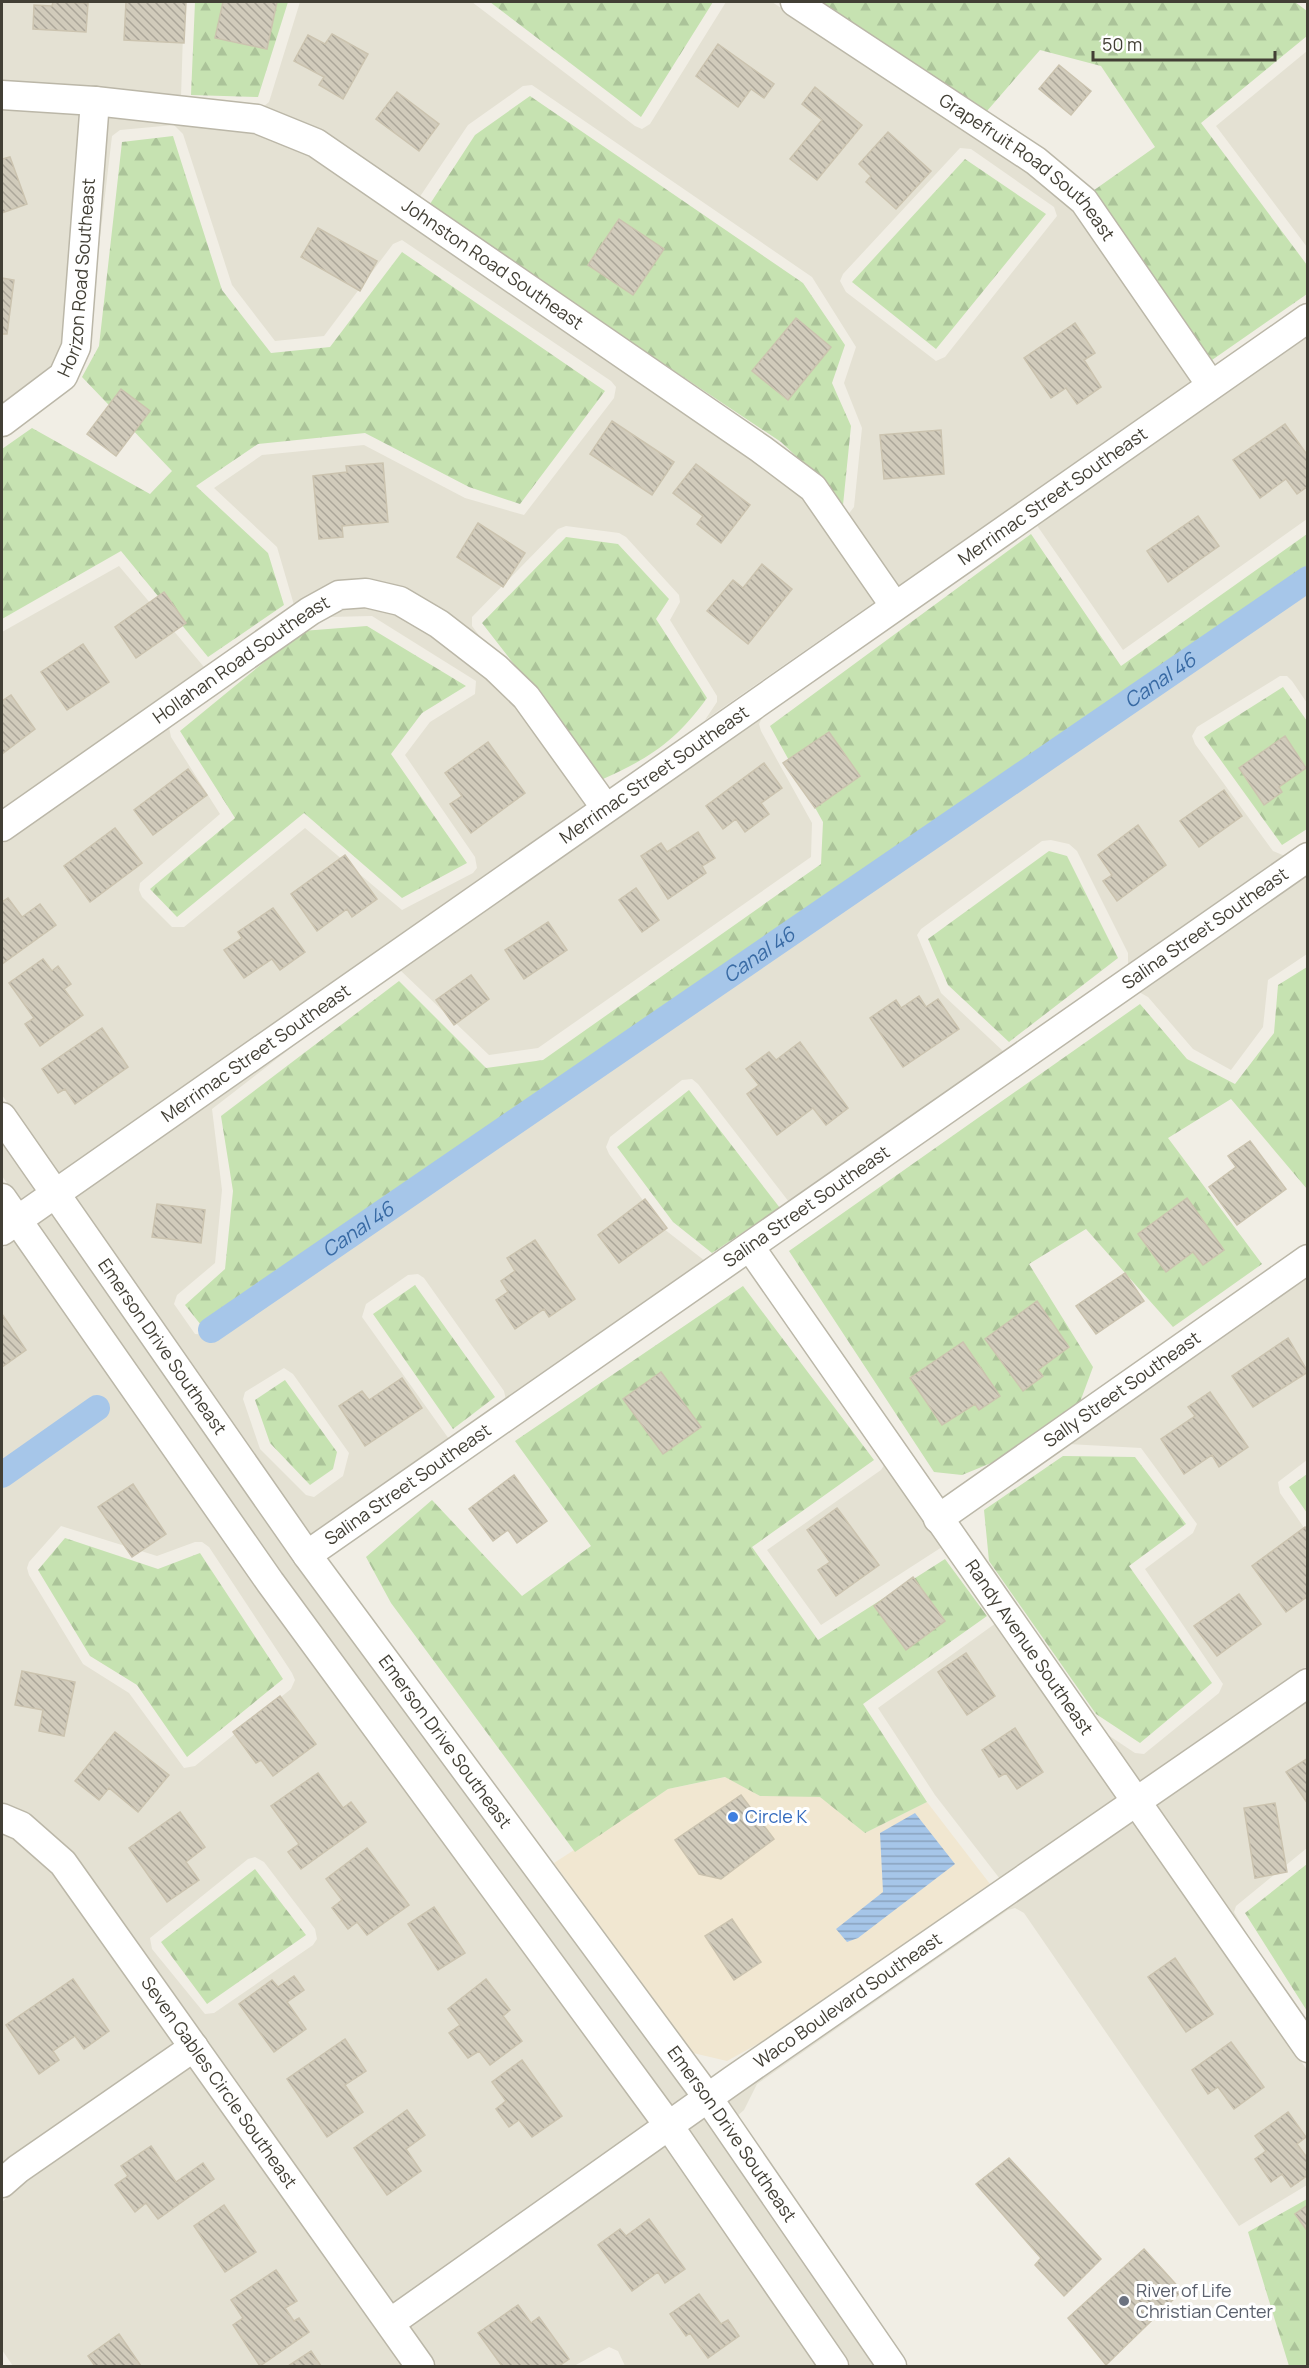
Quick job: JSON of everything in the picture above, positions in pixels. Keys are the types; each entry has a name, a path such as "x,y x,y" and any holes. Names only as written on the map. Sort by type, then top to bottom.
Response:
{"street":[{"name":"Grapefruit Road Southeast","path":"795,2 1036,161 1084,201 1211,385"},
{"name":"Johnston Road Southeast","path":"2,95 94,101 257,119 316,143 761,449 813,488 894,605"},
{"name":"Horizon Road Southeast","path":"2,422 63,376 76,347 94,101"},
{"name":"Merrimac Street Southeast","path":"7,1216 54,1195 605,807 1308,318"},
{"name":"Hollahan Road Southeast","path":"2,827 310,610 339,595 366,594 400,601 439,624 496,668 526,697 605,807"},
{"name":"Salina Street Southeast","path":"307,1556 1308,857"},
{"name":"Emerson Drive Southeast","path":"2,1118 307,1556 708,2098 892,2367"},
{"path":"7,1216 270,1582 669,2126 834,2367"},
{"name":"Randy Avenue Southeast","path":"750,1246 1308,2048"},
{"name":"Sally Street Southeast","path":"938,1519 1308,1259"},
{"name":"Waco Boulevard Southeast","path":"390,2323 708,2098 1308,1683"},
{"name":"Seven Gables Circle Southeast","path":"2,1818 21,1826 63,1863 420,2367"},
{"path":"2,2183 18,2169 194,2047"}],"shaded area":[{"path":"2,2 184,2 181,97 83,85 2,82"},
{"path":"300,2 472,2 642,129 650,124 726,2 772,2 1029,171 1075,210 1193,381 897,587 847,516 854,507 862,428 844,383 856,347 812,277 532,85 523,86 468,125 419,198 263,107 269,102","holes":["960,148 971,149 1054,207 1057,216 945,357 936,361 846,292 840,281 843,274"]},
{"path":"1307,51 1307,247 1216,126"},
{"path":"2,109 80,113 63,342 52,366 2,405"},
{"path":"106,115 255,132 311,155 804,497 876,601 705,720 717,702 717,696 670,620 680,602 679,595 626,537 619,533 566,526 558,529 472,617 472,626 484,642 446,613 304,599 294,605 277,547 214,488 262,455 364,445 465,498 524,515 614,398 616,387 611,381 402,240 393,244 324,336 275,341 232,285 183,134 174,125 120,130 112,136 92,306"},
{"path":"1307,336 1307,519 1123,650 1036,524"},
{"path":"119,566 204,667 2,810 2,632"},
{"path":"1307,583 1307,703 1287,676 1280,676 1197,727 1192,736 1195,744 1273,851 1285,856 1117,974 1128,965 1128,953 1077,851 1069,844 1051,840 1042,841 921,929 917,935 941,993 1004,1052 789,1202 698,1084 692,1079 682,1080 610,1137 606,1147 664,1229 705,1261 506,1400 504,1391 424,1278 418,1274 408,1275 366,1304 362,1317 449,1439 309,1537 73,1199 327,1020 212,1109 222,1190 215,1263 177,1295 174,1304 195,1334 208,1335","holes":["284,1368 293,1374 349,1453 343,1476 314,1497 306,1495 260,1449 243,1399 245,1392"]},
{"path":"366,607 397,614 433,635 489,678 517,705 587,803 57,1176 2,1095 2,844 169,727 171,737 220,814 140,883 139,890 142,897 172,927 184,927 305,828 402,910 473,873 477,868 475,857 405,755 430,722 475,694 476,681 372,616 328,617 344,609"},
{"path":"763,716 759,724 761,731 812,823 811,857 538,1048 489,1055 399,969"},
{"path":"1307,875 1307,954 1268,980 1263,1027 1231,1070 1193,1049 1148,997 1139,992"},
{"path":"2,1139 37,1190 20,1202 2,1176"},
{"path":"52,1214 689,2094 670,2107 280,1575 36,1225"},
{"path":"15,1239 650,2122 393,2304 2,1805 2,1249","holes":["61,1526 157,1556 195,1542 202,1542 209,1547 292,1673 295,1680 291,1689 195,1766 184,1768 129,1693 83,1664 29,1575 27,1568 29,1562","255,1857 264,1862 315,1929 317,1939 313,1945 214,2013 205,2014 152,1949 150,1938 248,1859"]},
{"path":"1307,1276 1307,1460 1278,1482 1280,1493 1307,1532 1307,1666 1140,1783 1105,1733 1135,1753 1144,1754 1219,1693 1223,1684 1145,1569 1193,1533 1197,1524 1141,1448 1068,1444"},
{"path":"885,1464 942,1547 821,1625 767,1550 881,1470"},
{"path":"996,1623 1120,1797 1000,1879 935,1795 878,1708"},
{"path":"1307,1700 1307,1848 1236,1906 1234,1912 1261,1958 1156,1806"},
{"path":"726,1777 760,1796 820,1796 865,1833 927,1802 990,1884 783,2030 727,2061 693,2053 554,1863 668,1789"},
{"path":"1136,1820 1307,2070 1307,2185 1239,2226 1024,1913 1015,1908 1008,1910 757,2084 744,2110 736,2117 726,2102"},
{"path":"2,1832 15,1837 54,1871 175,2043 2,2165"},
{"path":"192,2065 405,2366 13,2366 2,2350 2,2202 27,2180"},
{"path":"706,2117 877,2366 849,2366 687,2130"},
{"path":"666,2145 819,2366 625,2366 618,2351 609,2347 574,2366 436,2366 409,2327"}],"green space":[{"path":"195,2 288,2 258,97 191,95"},
{"path":"490,2 713,2 641,117"},
{"path":"820,2 1295,2 1307,11 1307,36 1201,123 1307,265 1307,294 1212,360 1090,193 1155,147 1101,66 1040,50 987,111"},
{"path":"530,96 803,283 845,345 832,383 851,426 843,505 834,492 781,442 428,207 475,135"},
{"path":"173,136 222,290 271,353 330,347 402,252 605,391 520,504 469,487 365,433 258,444 196,486 268,553 284,605 208,657 121,551 2,619 2,449 32,428 150,494 172,471 82,377 99,346 122,142"},
{"path":"965,159 1046,214 936,349 852,282"},
{"path":"1031,534 1121,666 1307,534 1307,568 201,1325 185,1305 225,1269 233,1191 221,1116 399,981 486,1068 543,1060 821,864 823,822 770,726"},
{"path":"566,537 618,544 669,599 656,619 707,698 684,726 661,747 635,764 603,779 482,623"},
{"path":"367,626 466,686 422,713 391,754 467,863 402,898 304,813 177,917 150,889 235,818 180,731 302,631"},
{"path":"1283,687 1307,721 1307,829 1282,845 1204,737"},
{"path":"1049,851 1067,856 1118,958 1009,1042 948,985 928,939"},
{"path":"1307,967 1307,1189 1231,1099 1168,1138 1262,1264 1173,1327 1086,1229 1029,1264 1093,1367 1080,1402 1001,1459 962,1475 934,1472 789,1251 1140,1004 1187,1059 1235,1084 1274,1033 1278,985"},
{"path":"689,1090 780,1208 712,1253 673,1222 617,1147"},
{"path":"415,1285 495,1397 453,1429 373,1314"},
{"path":"743,1286 874,1460 752,1547 818,1640 945,1559 987,1616 863,1704 927,1802 865,1833 820,1797 760,1796 725,1777 668,1789 575,1852 391,1603 366,1557 432,1500 522,1596 591,1546 515,1441"},
{"path":"285,1380 337,1452 333,1469 310,1485 270,1443 255,1400"},
{"path":"1063,1456 1135,1457 1186,1524 1129,1566 1212,1683 1140,1743 1096,1714 989,1561 984,1510"},
{"path":"1307,1474 1307,1513 1289,1487"},
{"path":"65,1538 158,1569 200,1553 283,1679 187,1757 137,1685 90,1656 38,1570"},
{"path":"1307,1864 1307,2011 1245,1913"},
{"path":"255,1869 306,1935 207,2004 161,1942"},
{"path":"1307,2199 1307,2366 1289,2366 1248,2232"}],"water":[{"path":"915,1813 955,1864 858,1938 847,1942 836,1929 883,1892 880,1833"}],"building":[{"path":"53,2 88,3 86,32 33,29 34,5 52,6"},
{"path":"126,2 186,2 184,43 124,40"},
{"path":"223,2 277,2 267,49 215,38"},
{"path":"332,34 368,54 343,99 319,85 324,77 294,61 308,35 325,44"},
{"path":"718,44 774,84 764,98 751,89 738,107 696,76"},
{"path":"1059,65 1091,91 1071,115 1039,89"},
{"path":"815,87 862,125 817,180 790,159 822,120 802,104"},
{"path":"397,92 439,124 419,151 376,119"},
{"path":"888,132 931,171 896,209 866,182 871,176 859,164"},
{"path":"10,157 27,204 2,213 2,159"},
{"path":"619,219 664,249 633,295 588,265"},
{"path":"318,228 377,261 360,291 301,257"},
{"path":"2,278 14,280 7,334 2,334"},
{"path":"796,318 831,347 788,400 752,371"},
{"path":"1075,323 1095,353 1084,360 1101,387 1077,404 1066,388 1051,398 1024,358"},
{"path":"121,389 150,411 116,456 87,434"},
{"path":"612,421 674,462 652,495 590,454"},
{"path":"1285,424 1308,456 1308,486 1297,494 1286,479 1260,498 1233,460"},
{"path":"941,430 944,474 884,479 880,435"},
{"path":"383,463 388,522 342,526 343,537 319,539 313,476 347,472 346,466"},
{"path":"696,464 750,505 721,543 697,524 703,516 673,493"},
{"path":"1198,516 1219,546 1168,582 1147,551"},
{"path":"478,523 525,553 503,587 457,557"},
{"path":"762,564 792,589 748,644 707,611 733,580 743,588"},
{"path":"164,592 186,623 136,658 115,627"},
{"path":"83,644 109,682 67,710 41,672"},
{"path":"11,695 35,729 2,754 2,701"},
{"path":"829,732 860,776 815,808 783,763"},
{"path":"1285,736 1306,768 1279,787 1282,792 1264,805 1239,768"},
{"path":"488,742 525,793 471,833 450,804 462,796 445,773"},
{"path":"764,763 782,788 761,803 769,814 745,832 736,819 723,829 706,806"},
{"path":"188,769 207,795 153,835 134,810"},
{"path":"1224,790 1242,816 1199,847 1180,821"},
{"path":"1138,825 1166,865 1117,901 1103,881 1112,875 1098,855"},
{"path":"115,828 142,863 90,902 64,866"},
{"path":"698,832 715,858 702,866 706,873 668,899 641,856 661,843 667,852"},
{"path":"345,855 377,899 352,917 347,909 317,931 291,894"},
{"path":"636,888 659,920 642,932 619,900"},
{"path":"8,898 22,917 40,904 56,925 2,964 2,902"},
{"path":"273,908 305,952 280,970 272,959 244,978 224,950 242,938 238,932"},
{"path":"548,922 567,950 524,979 505,950"},
{"path":"43,959 52,971 58,966 71,984 64,989 83,1015 40,1046 25,1024 34,1018 9,983"},
{"path":"471,975 489,999 454,1025 436,1000"},
{"path":"919,996 926,1007 938,999 959,1029 903,1067 870,1018 896,1000 901,1008"},
{"path":"102,1028 128,1067 75,1104 65,1089 58,1093 42,1069"},
{"path":"800,1042 848,1108 826,1125 813,1108 777,1135 747,1094 759,1085 746,1069 769,1052 776,1060"},
{"path":"1250,1141 1286,1189 1237,1225 1209,1187 1236,1167 1228,1156"},
{"path":"1187,1198 1224,1250 1203,1265 1193,1252 1166,1272 1138,1234"},
{"path":"645,1199 667,1228 619,1263 598,1235"},
{"path":"157,1204 205,1210 201,1243 152,1237"},
{"path":"535,1240 575,1299 549,1317 544,1309 515,1329 496,1300 508,1292 501,1281 515,1271 507,1258"},
{"path":"1125,1273 1144,1301 1096,1334 1076,1306"},
{"path":"1037,1301 1069,1347 1038,1370 1043,1376 1023,1391 985,1339"},
{"path":"2,1314 26,1350 2,1367"},
{"path":"1288,1338 1308,1372 1253,1407 1232,1376"},
{"path":"963,1342 1000,1396 979,1410 975,1404 942,1425 910,1378"},
{"path":"661,1372 701,1427 663,1454 623,1399"},
{"path":"402,1378 422,1408 365,1446 339,1406 362,1391 369,1400"},
{"path":"1210,1392 1248,1447 1219,1467 1212,1455 1184,1474 1161,1439 1195,1416 1188,1407"},
{"path":"514,1475 547,1521 517,1543 508,1530 493,1541 469,1509"},
{"path":"133,1484 166,1534 132,1557 98,1507"},
{"path":"837,1508 879,1565 836,1596 818,1570 830,1562 807,1530"},
{"path":"1305,1527 1308,1531 1308,1596 1286,1612 1252,1566"},
{"path":"913,1577 945,1621 906,1650 874,1606"},
{"path":"1239,1594 1261,1624 1217,1656 1194,1626"},
{"path":"966,1653 995,1696 967,1715 938,1672"},
{"path":"22,1671 75,1682 64,1736 39,1731 43,1710 15,1705"},
{"path":"280,1696 316,1744 273,1776 261,1760 256,1763 233,1732"},
{"path":"1015,1728 1043,1772 1017,1789 1006,1773 999,1777 982,1750"},
{"path":"115,1732 169,1775 138,1812 109,1788 99,1800 75,1781"},
{"path":"1308,1758 1308,1804 1286,1772"},
{"path":"318,1773 343,1808 351,1802 366,1822 301,1869 288,1852 299,1844 271,1806"},
{"name":"Circle K","path":"741,1795 774,1839 721,1879 699,1874 675,1840"},
{"path":"1275,1803 1287,1872 1255,1878 1244,1808"},
{"path":"180,1812 205,1847 186,1862 199,1880 167,1902 129,1848"},
{"path":"367,1848 409,1905 367,1935 357,1922 348,1929 332,1908 342,1900 326,1879"},
{"path":"434,1907 465,1953 438,1970 408,1924"},
{"path":"732,1919 761,1962 734,1980 705,1936"},
{"path":"1175,1958 1213,2014 1186,2032 1148,1977"},
{"path":"294,1976 304,1990 287,2002 306,2029 274,2052 239,2004 272,1980 278,1987"},
{"path":"73,1979 109,2031 84,2049 75,2036 53,2051 59,2060 39,2074 6,2025"},
{"path":"486,1979 510,2010 503,2016 522,2041 490,2065 479,2051 468,2058 449,2033 460,2025 448,2009"},
{"path":"345,2039 366,2071 345,2085 363,2112 327,2137 287,2079"},
{"path":"1231,2042 1264,2087 1234,2109 1218,2087 1208,2094 1192,2070"},
{"path":"522,2060 562,2116 532,2137 519,2120 509,2127 496,2109 506,2101 492,2082"},
{"path":"407,2110 425,2135 406,2149 421,2171 387,2195 354,2148"},
{"path":"1288,2112 1306,2137 1297,2144 1308,2159 1308,2175 1291,2187 1282,2174 1271,2182 1255,2159 1266,2151 1255,2136"},
{"path":"151,2146 176,2182 203,2163 214,2179 158,2219 146,2203 135,2212 115,2185 128,2176 121,2166"},
{"path":"1009,2158 1101,2259 1064,2296 1035,2265 1041,2258 976,2184"},
{"path":"224,2205 256,2252 225,2272 194,2226"},
{"path":"1308,2205 1308,2232 1295,2214"},
{"path":"649,2219 685,2269 665,2283 658,2272 632,2291 598,2245 620,2229 626,2236"},
{"path":"1144,2249 1182,2291 1106,2365 1068,2318"},
{"path":"276,2270 297,2301 285,2308 294,2321 299,2318 309,2332 260,2366 233,2325 243,2318 231,2300"},
{"path":"699,2294 721,2324 728,2320 739,2336 708,2358 690,2333 686,2336 670,2314"},
{"path":"518,2305 531,2323 539,2317 569,2359 559,2366 502,2366 478,2333"},
{"path":"119,2334 141,2366 95,2366 88,2356"},
{"path":"311,2351 321,2366 288,2366"}],"waterway":[{"name":"Canal 46","path":"211,1330 1308,579"},
{"name":"Canal 46","path":"2,1475 97,1408"}],"place":[{"name":"Circle K","path":"733,1817"},
{"name":"River of Life Christian Center","path":"1124,2301"}]}
